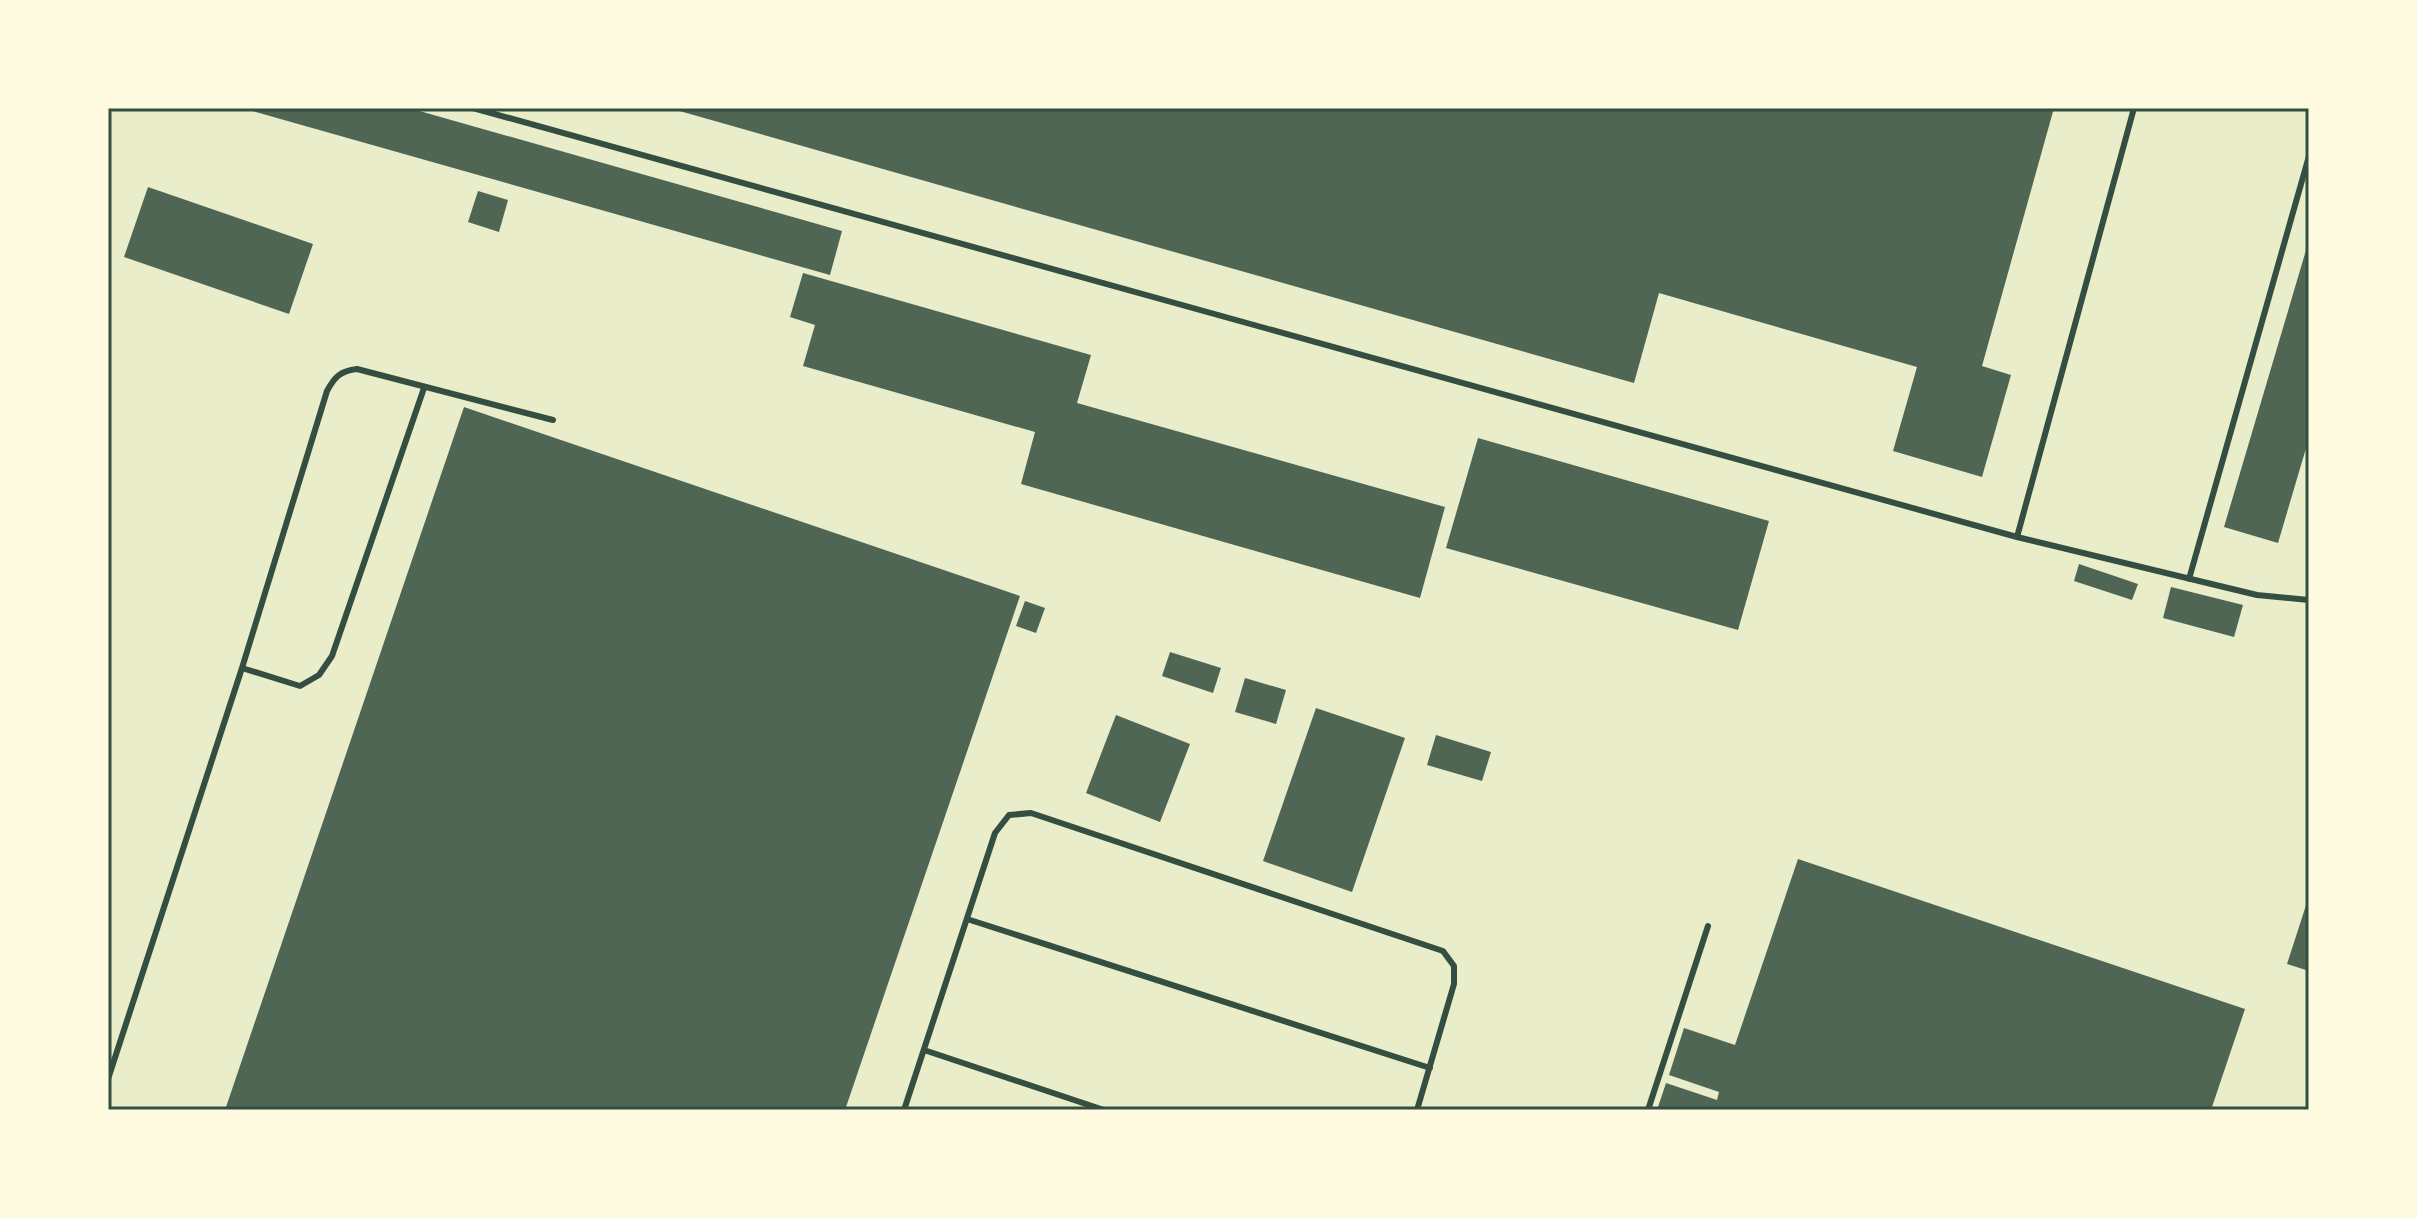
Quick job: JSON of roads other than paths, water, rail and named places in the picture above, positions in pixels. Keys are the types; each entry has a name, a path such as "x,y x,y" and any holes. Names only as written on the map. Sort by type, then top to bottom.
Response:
{"lane":[{"path":"473,108 2017,537 2257,595 2309,600"},
{"path":"2017,537 2134,108"},
{"path":"2189,579 2309,156"},
{"path":"108,1079 333,379 343,371 357,369 553,420"},
{"path":"242,668 300,686 319,675 332,656 424,388"},
{"path":"904,1110 995,833 1009,815 1031,813 1443,951 1454,966 1454,984 1417,1110"},
{"path":"967,919 1430,1068"},
{"path":"1648,1110 1708,926"},
{"path":"924,1050 1104,1110"}]}
